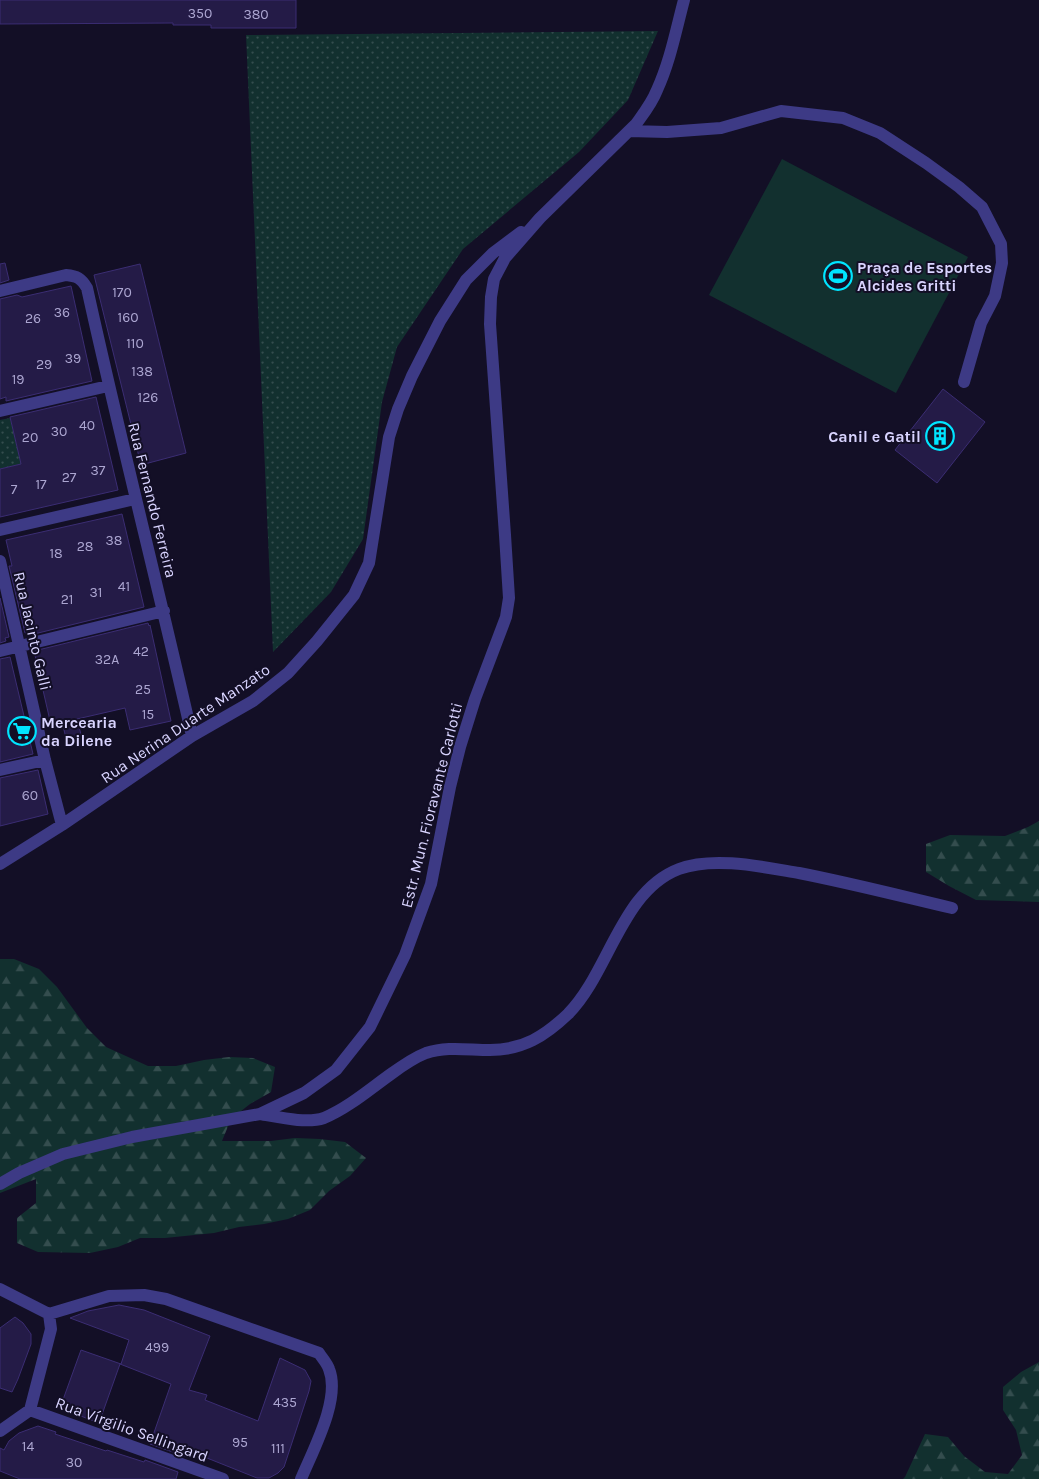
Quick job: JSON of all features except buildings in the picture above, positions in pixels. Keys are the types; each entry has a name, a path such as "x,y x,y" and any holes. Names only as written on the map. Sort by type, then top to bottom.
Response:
{"street":[{"name":"Estr. Mun. Fioravante Carlotti","path":"0,1184 19,1173 63,1154 132,1137 260,1114 304,1093 336,1070 370,1027 406,955 431,884 460,747 475,699 506,617 509,598 506,535 490,324 494,279 506,258 540,218 629,132 648,107 657,91 669,57 684,0"},
{"path":"629,132 668,132 721,128 781,111 843,118 880,133 959,187 982,207 1001,244 1002,263 995,296 981,323 964,382"},
{"name":"Rua Nerina Duarte Manzato","path":"0,864 62,825 192,736 254,701 288,673 317,641 354,595 369,563 389,437 398,408 412,376 440,321 466,280 493,253 540,218"},
{"name":"Rua Fernando Ferreira","path":"0,291 66,275 76,276 82,280 87,288 108,386 164,611 192,736"},
{"path":"0,410 108,386"},
{"path":"0,530 135,499"},
{"name":"Rua Jacinto Galli","path":"0,561 45,760 62,825"},
{"path":"0,651 164,611"},
{"path":"0,770 45,760"},
{"path":"260,1114 310,1120 323,1118 342,1108 407,1062 425,1054 444,1048 492,1050 515,1047 536,1040 569,1013 585,994 616,936 649,888 663,877 680,869 718,864 773,868 952,908"},
{"path":"0,1289 49,1314 109,1296 144,1295 166,1299 319,1353 329,1367 333,1383 330,1406 301,1479"},
{"path":"0,1430 30,1410 51,1330 49,1314"},
{"name":"Rua Vírgilio Sellingard","path":"30,1410 223,1479"}],"green space":[{"path":"658,31 628,100 579,152 463,249 397,347 382,402 363,539 331,592 273,652 246,35"},
{"name":"Praça de Esportes Alcides Gritti","path":"782,159 968,257 896,393 709,295"},
{"path":"10,418 21,464 0,469 0,420"},
{"path":"1039,821 1039,902 976,900 926,872 926,844 950,835 1005,836"},
{"path":"0,959 14,959 39,969 57,987 87,1028 106,1047 148,1066 176,1066 229,1057 253,1058 275,1067 271,1092 250,1104 231,1119 222,1141 271,1141 295,1138 320,1139 345,1142 366,1158 350,1176 329,1191 310,1210 288,1219 214,1233 165,1238 140,1238 118,1247 90,1253 38,1252 17,1243 17,1218 36,1203 36,1179 0,1193"},
{"path":"1039,1362 1039,1479 903,1479 925,1434 948,1437 964,1456 985,1472 1008,1474 1022,1455 1016,1430 1003,1410 1003,1387 1021,1372"}],"place":[{"name":"Praça de Esportes Alcides Gritti","path":"838,276"},
{"name":"Canil e Gatil","path":"940,436"},
{"name":"Mercearia da Dilene","path":"22,731"}]}
